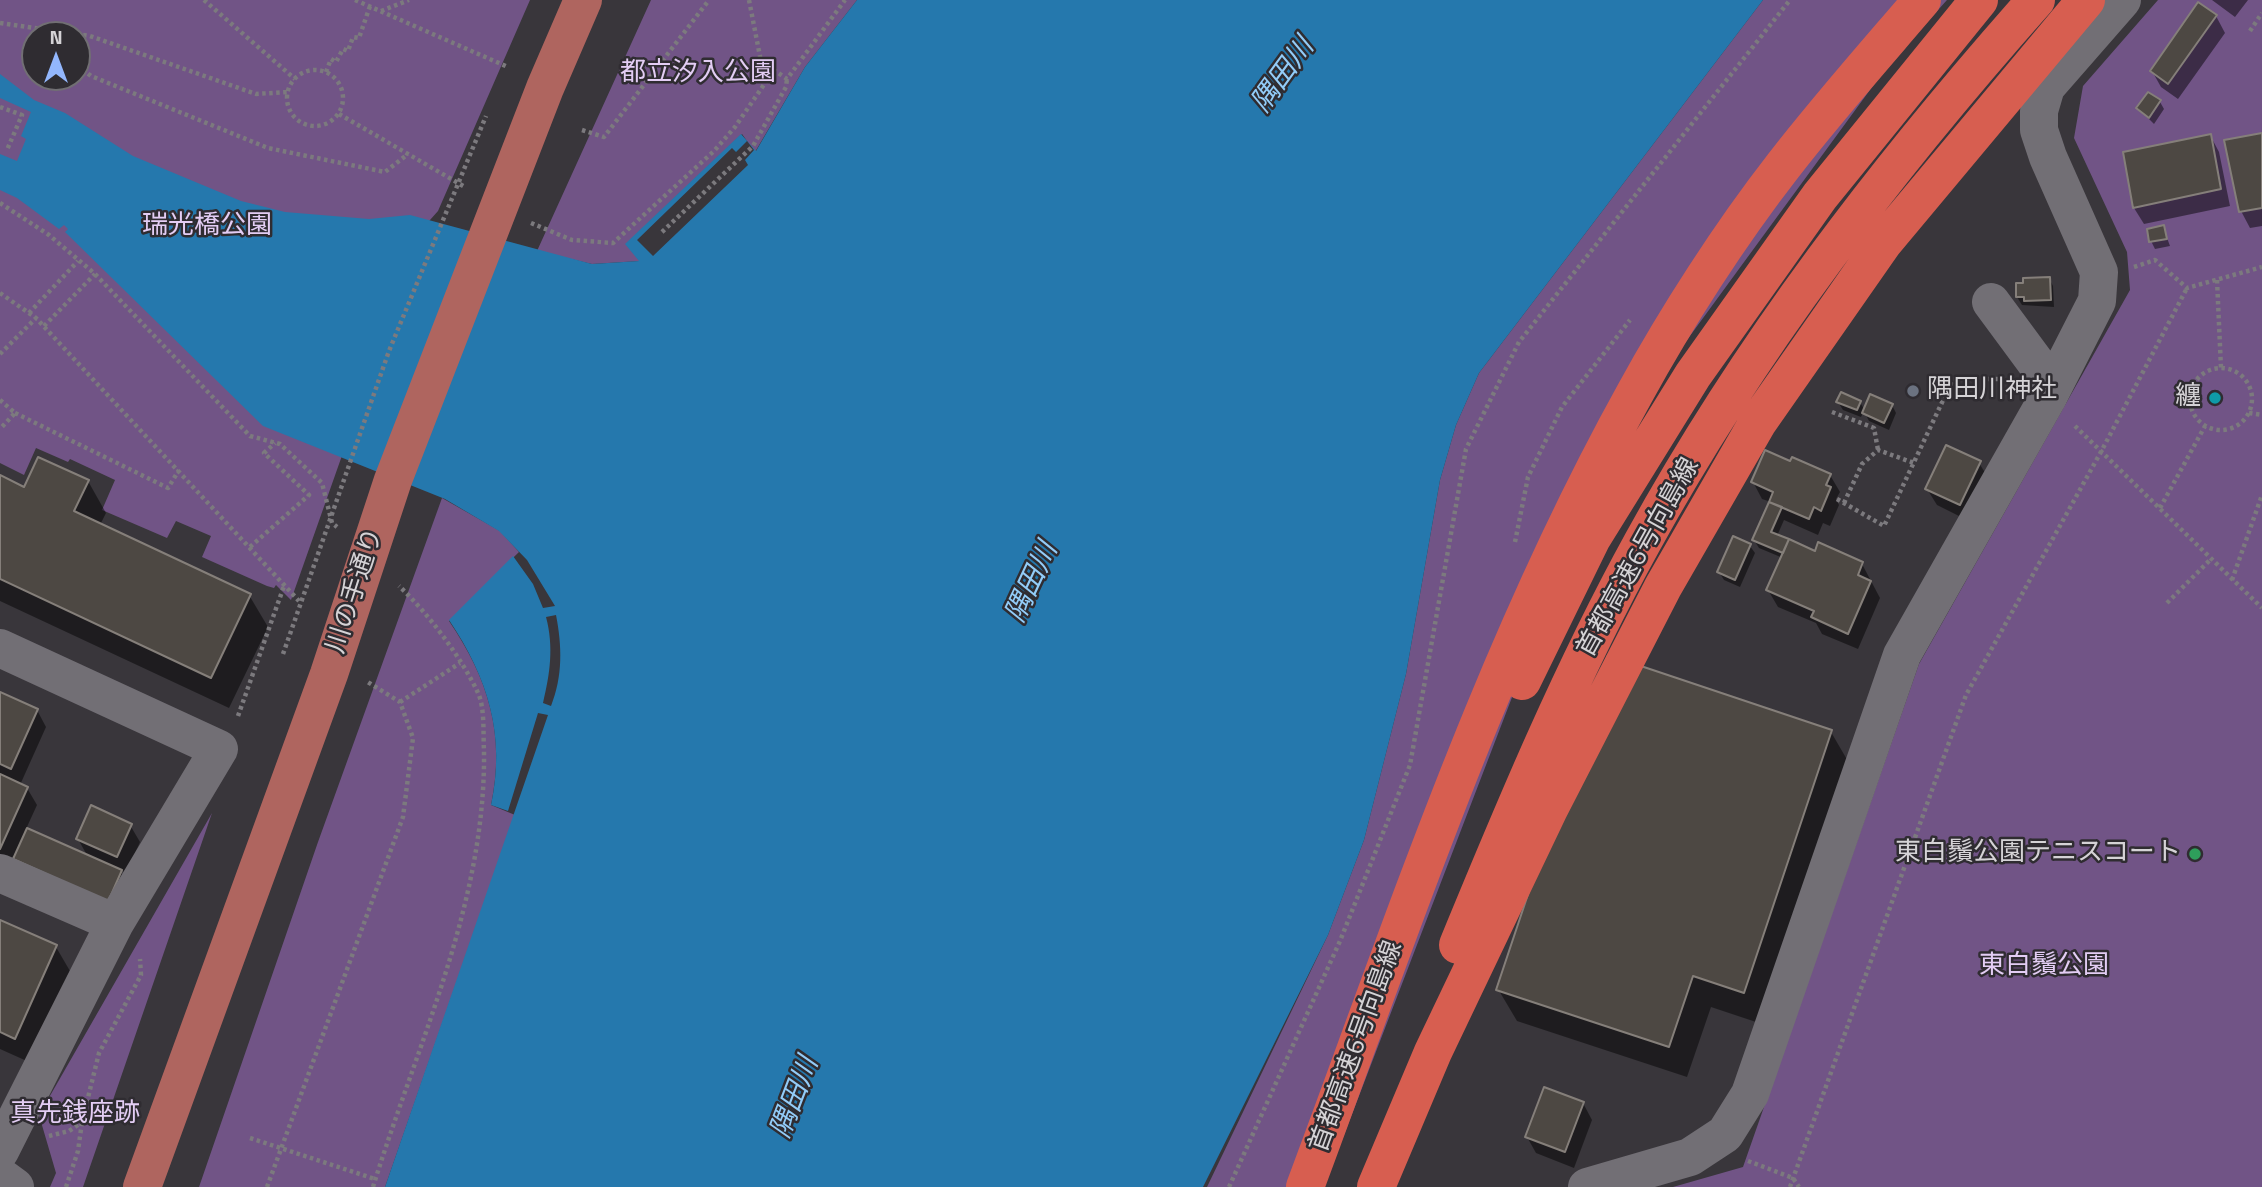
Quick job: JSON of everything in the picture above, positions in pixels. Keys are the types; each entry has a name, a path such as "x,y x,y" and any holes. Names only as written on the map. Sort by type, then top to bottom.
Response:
{"highway":[{"name":"首都高速6号向島線","path":"1306,1187 1462,765 1524,613 1636,391 1708,275 1781,168 1922,0"},
{"path":"1365,1028 1517,691 1592,538 1693,375 1820,195 1979,0"},
{"name":"首都高速6号向島線","path":"1365,1187 1415,1048 1502,838 1588,647 1643,541 1776,325 1842,232 2036,0"},
{"path":"1376,1187 1433,1052 1549,809 1663,587 1758,422 1883,243 2086,0"}],"main road":[{"name":"川の手通り","path":"142,1187 346,677 393,480 583,0"}],"street":[{"path":"1587,1187 1690,1157 1725,1134 1750,1094 1902,655 2050,393 2097,301 2099,272 2048,157 2039,130 2039,111 2046,87 2122,0"},
{"path":"1991,302 2050,393"},
{"path":"0,648 219,749 115,923 0,1151"},
{"path":"0,873 115,923"},
{"path":"0,1176 15,1187"}],"path":[{"path":"204,0 295,79"},
{"path":"355,0 508,66"},
{"path":"381,11 409,0"},
{"path":"582,130 604,136 709,0"},
{"path":"749,0 765,83"},
{"path":"662,232 753,146 786,87 787,79 845,0"},
{"path":"1230,1187 1340,941 1410,765 1466,449 1520,342 1790,0"},
{"path":"326,72 331,59 336,62 343,49 348,51 353,37 359,38 370,6"},
{"path":"2250,31 2262,13"},
{"path":"0,23 21,27"},
{"path":"91,36 256,94 287,92"},
{"path":"613,243 714,151 735,127 774,70 787,79"},
{"path":"307,71 326,72 343,90 339,114 324,125 304,124 290,111 287,92 295,79 307,71"},
{"path":"91,75 268,148 385,172 408,154"},
{"path":"0,107 22,115 7,150"},
{"path":"339,114 432,170"},
{"path":"283,654 299,601 389,351 485,116"},
{"path":"0,203 49,235 96,274 250,436 280,444 308,469"},
{"path":"2099,272 2130,268 2155,260 2187,288"},
{"path":"29,313 78,261"},
{"path":"1790,1187 1966,695 2102,450 2187,288 2262,267"},
{"path":"44,326 96,274"},
{"path":"2217,280 2221,368"},
{"path":"0,293 44,326 299,601"},
{"path":"0,354 36,318"},
{"path":"2221,368 2240,375 2247,383 2252,402 2249,413 2235,427 2225,430 2205,426 2191,411 2190,391 2202,374 2221,368"},
{"path":"1837,499 1884,526 1952,379 2024,379 2050,393 2102,450 2262,608"},
{"path":"0,400 15,413 168,488 179,470"},
{"path":"1832,412 1874,428 1878,450"},
{"path":"0,429 15,413"},
{"path":"2249,413 2262,415"},
{"path":"2160,508 2205,426"},
{"path":"250,547 309,495 264,453 275,443"},
{"path":"1878,450 1914,463"},
{"path":"1844,503 1862,464 1878,450"},
{"path":"2232,580 2262,495"},
{"path":"2167,603 2211,559"},
{"path":"219,749 228,744 285,585"},
{"path":"373,1187 458,935 485,802 479,695 460,663 414,600"},
{"path":"400,702 460,663"},
{"path":"267,1187 403,817 413,738 400,702 346,677"},
{"path":"66,1187 78,1151 82,1122 100,1053 141,975 138,953"},
{"path":"40,1139 69,1131 82,1122"},
{"path":"250,1138 375,1179"},
{"path":"1741,1159 1793,1178 1800,1187"}],"green space":[{"name":"瑞光橋公園","path":"0,0 530,0 438,211 422,229 291,600 276,585 274,588 267,586 202,557 211,536 176,521 167,538 102,510 115,480 70,459 68,462 36,448 24,475 0,463"},
{"name":"都立汐入公園","path":"651,0 857,0 805,67 755,152 742,134 626,244 640,261 592,264 537,251"},
{"path":"1763,0 1947,0 1886,68 1676,355 1582,515 1324,1187 1207,1187 1328,935 1364,840 1406,674 1440,480 1456,425 1479,373"},
{"name":"東白鬚公園","path":"2158,0 2262,0 2262,1187 1673,1187 1743,1167 1919,664 2130,290 2127,252 2074,138 2083,86"},
{"path":"442,498 500,531 519,552 449,621 474,664 490,708 496,755 491,805 515,815 385,1187 199,1187 318,842"},
{"name":"真先銭座跡","path":"212,813 83,1187 50,1187 56,1173 39,1115"}],"water":[{"name":"隅田川","path":"857,0 1763,0 1479,373 1456,425 1440,480 1406,674 1364,840 1328,935 1203,1187 385,1187 548,715 538,713 508,811 491,805 496,755 490,708 474,664 449,620 513,556 533,584 543,608 555,606 527,560 499,531 445,499 263,426 65,232 68,229 64,225 59,229 17,198 0,190 0,154 17,161 26,139 21,136 31,112 0,98 0,74 34,100 65,113 133,156 241,201 285,212 369,219 410,215 592,264 639,261 625,244 741,134 756,151 805,67","holes":["556,615 560,650 559,672 551,706 543,703 550,660 546,617"]}],"pier":[{"path":"747,141 754,150 745,160 748,165 653,256 637,240 732,148 736,152"}],"building":[{"path":"2198,2 2217,15 2168,84 2150,71"},
{"path":"2148,92 2161,100 2149,118 2136,108"},
{"path":"2262,133 2262,208 2239,212 2224,140"},
{"path":"2211,134 2221,189 2133,208 2123,152"},
{"path":"2164,225 2167,239 2149,242 2147,229"},
{"path":"2050,277 2051,300 2024,301 2024,297 2016,297 2016,283 2023,283 2023,278"},
{"path":"1841,392 1861,401 1857,410 1836,402"},
{"path":"1870,394 1893,404 1884,423 1862,413"},
{"path":"1946,445 1981,461 1960,505 1925,489"},
{"path":"1765,450 1790,461 1792,457 1831,474 1826,485 1831,487 1821,511 1814,507 1809,519 1769,502 1773,492 1751,482"},
{"path":"38,457 89,480 74,511 251,594 211,678 0,579 0,475 24,487"},
{"path":"1769,502 1782,507 1771,532 1789,539 1783,553 1752,540"},
{"path":"1733,536 1751,544 1735,580 1717,572"},
{"path":"1789,539 1815,551 1818,542 1863,562 1858,575 1871,581 1848,634 1811,617 1814,611 1766,590"},
{"path":"1608,655 1832,730 1744,993 1693,976 1669,1047 1496,990"},
{"path":"0,692 38,709 11,769 0,764"},
{"path":"0,774 28,787 0,849"},
{"path":"91,805 132,824 117,857 76,839"},
{"path":"27,828 122,870 108,902 13,859"},
{"path":"0,920 57,945 15,1039 0,1032"},
{"path":"1544,1087 1584,1102 1565,1152 1525,1137"}],"place":[{"name":"隅田川神社","path":"1913,391"},
{"name":"纏","path":"2215,398"},
{"name":"東白鬚公園テニスコート","path":"2195,854"}]}
